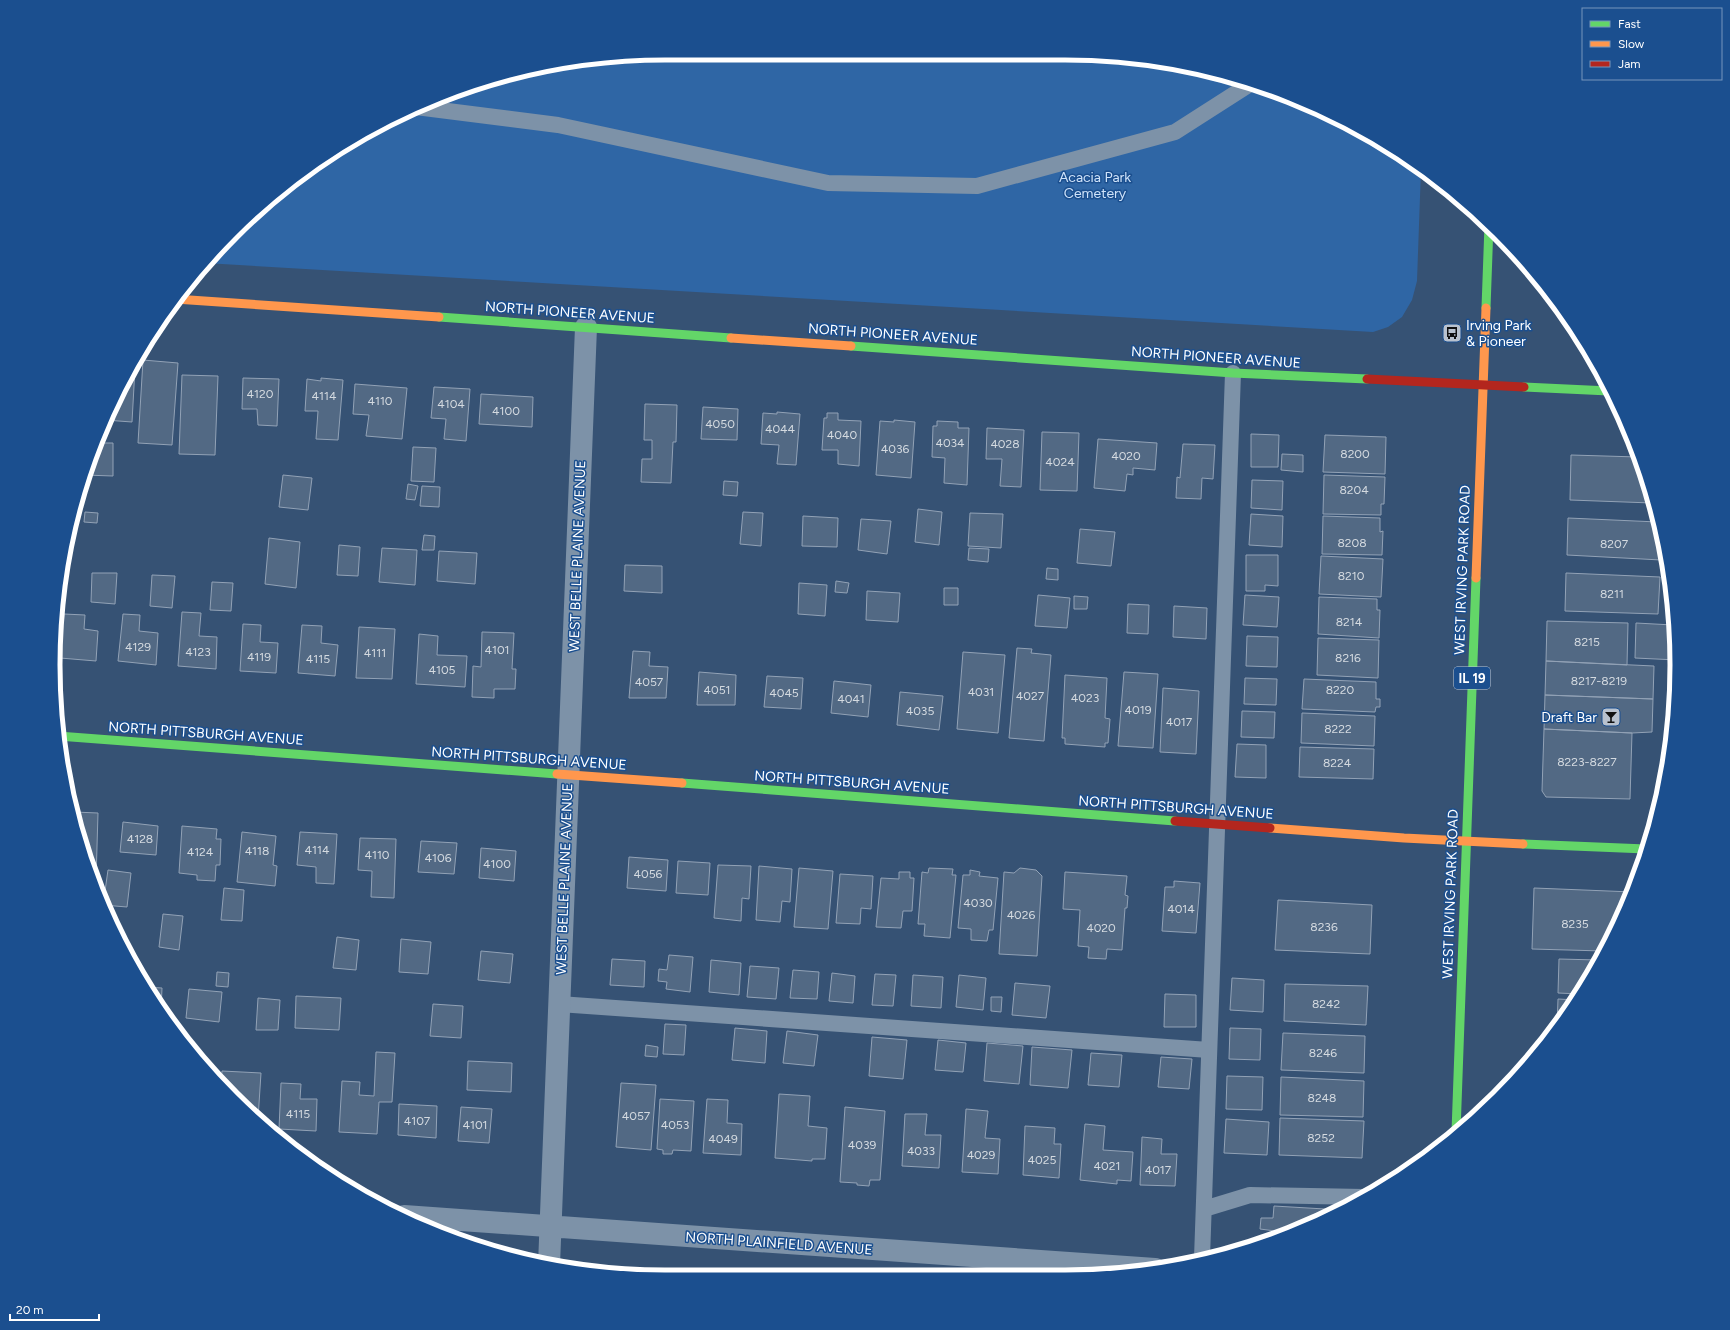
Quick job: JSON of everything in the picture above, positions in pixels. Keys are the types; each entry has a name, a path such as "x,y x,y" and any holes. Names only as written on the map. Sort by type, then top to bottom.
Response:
{"street":[{"name":"WEST IRVING PARK ROAD","path":"1456,1126 1489,233"},
{"name":"NORTH PIONEER AVENUE","path":"183,300 586,326 1233,373 1605,391"},
{"name":"WEST BELLE PLAINE AVENUE","path":"549,1258 586,326"},
{"name":"NORTH PITTSBURGH AVENUE","path":"64,736 1466,842 1641,849"},
{"name":"NORTH PLAINFIELD AVENUE","path":"417,1217 1125,1267"}],"lane":[{"path":"427,108 558,125 828,183 977,186 1175,132 1244,88"},
{"path":"1202,1254 1216,824 1233,373"},
{"path":"559,1004 1209,1050"},
{"path":"1204,1209 1250,1195 1352,1198"}],"green space":[{"name":"Acacia Park Cemetery","path":"665,60 1105,61 1144,65 1183,72 1222,81 1259,92 1297,106 1333,122 1368,141 1421,176 1417,281 1412,300 1402,317 1388,327 1373,332 212,263 237,237 266,210 329,162 362,141 397,122 433,106 471,92 508,81 547,72 586,65 625,61"}],"building":[{"path":"143,360 178,363 172,445 138,443"},
{"path":"135,374 132,422 112,420"},
{"path":"182,375 218,376 215,455 179,454"},
{"path":"243,378 279,379 277,426 258,425 257,409 242,409"},
{"path":"321,378 343,380 338,440 316,439 318,411 305,411 307,379 321,381"},
{"path":"355,384 407,388 402,439 366,436 369,415 353,414"},
{"path":"434,387 470,389 466,441 444,439 446,419 431,418"},
{"path":"481,394 533,397 532,427 479,424"},
{"path":"645,404 677,405 676,442 673,442 671,483 641,482 642,459 652,459 652,440 644,440"},
{"path":"703,407 738,409 737,440 701,439"},
{"path":"777,412 800,414 796,465 777,464 779,445 761,444 763,413 777,414"},
{"path":"827,413 838,413 838,420 861,421 859,466 838,464 838,450 822,450 824,418 827,418"},
{"path":"894,420 915,422 911,478 876,475 880,421 894,422"},
{"path":"937,421 958,422 958,428 969,428 967,485 944,483 945,458 932,457 933,426 937,426"},
{"path":"987,428 1024,430 1021,487 1000,486 1002,459 986,459"},
{"path":"1042,432 1079,433 1077,491 1040,490"},
{"path":"1251,434 1279,435 1278,467 1251,467"},
{"path":"1325,435 1386,437 1385,474 1323,472"},
{"path":"1098,439 1157,443 1155,470 1133,468 1133,475 1127,474 1125,491 1094,488"},
{"path":"102,443 113,443 113,476 91,475"},
{"path":"1183,444 1215,445 1213,479 1202,478 1201,499 1176,498 1177,477 1180,478"},
{"path":"413,447 436,448 434,482 411,481"},
{"path":"1282,454 1303,455 1303,472 1281,470"},
{"path":"1571,455 1633,457 1647,503 1570,500"},
{"path":"283,475 312,478 308,510 279,507"},
{"path":"1324,475 1385,477 1384,504 1381,504 1381,515 1323,514"},
{"path":"1252,480 1283,481 1282,510 1251,508"},
{"path":"724,481 738,482 737,496 723,495"},
{"path":"408,484 418,486 415,500 406,499"},
{"path":"422,486 440,487 439,507 420,506"},
{"path":"918,509 942,512 939,545 915,542"},
{"path":"85,512 98,513 97,523 84,522"},
{"path":"743,512 763,513 761,546 740,544"},
{"path":"970,513 1003,514 1001,548 968,546"},
{"path":"1251,514 1283,516 1282,547 1249,545"},
{"path":"803,516 838,518 837,547 802,546"},
{"path":"1323,516 1380,518 1380,532 1383,531 1382,555 1322,554"},
{"path":"1568,518 1652,522 1660,560 1567,555"},
{"path":"861,519 891,521 887,554 858,550"},
{"path":"1080,529 1115,532 1111,566 1077,563"},
{"path":"424,535 435,536 434,550 422,550"},
{"path":"269,538 300,542 296,588 265,584"},
{"path":"339,545 360,547 358,576 337,575"},
{"path":"382,548 417,550 415,585 379,582"},
{"path":"969,548 989,549 988,562 968,560"},
{"path":"439,551 477,553 475,584 437,581"},
{"path":"1246,555 1278,555 1278,586 1265,585 1265,591 1246,591"},
{"path":"1321,556 1383,559 1381,597 1319,594"},
{"path":"625,565 662,566 662,593 624,591"},
{"path":"1047,568 1058,569 1058,580 1046,579"},
{"path":"92,573 117,573 115,604 91,602"},
{"path":"1566,573 1660,577 1658,614 1565,611"},
{"path":"152,575 175,576 172,608 150,606"},
{"path":"836,581 849,583 847,593 835,592"},
{"path":"212,582 233,583 231,611 210,610"},
{"path":"799,583 827,585 825,616 798,614"},
{"path":"944,588 958,588 958,605 944,605"},
{"path":"867,591 900,593 898,622 866,620"},
{"path":"1038,595 1070,598 1067,628 1035,626"},
{"path":"1245,595 1279,597 1277,627 1243,625"},
{"path":"1074,596 1088,597 1087,609 1074,609"},
{"path":"1319,597 1377,599 1377,610 1380,610 1379,638 1318,634"},
{"path":"1128,604 1149,605 1148,634 1127,633"},
{"path":"1174,606 1207,608 1206,639 1173,637"},
{"path":"182,612 201,613 199,636 217,637 216,669 178,666"},
{"path":"64,614 85,615 84,629 98,631 96,661 60,658"},
{"path":"123,614 140,615 139,631 158,633 156,665 118,661"},
{"path":"1547,621 1628,623 1627,665 1546,661"},
{"path":"1636,623 1669,625 1670,660 1635,658"},
{"path":"243,624 261,625 260,642 278,643 276,673 240,671"},
{"path":"302,625 322,626 321,643 338,645 335,676 298,673"},
{"path":"359,627 395,629 392,679 356,678"},
{"path":"482,632 514,633 512,669 516,669 515,689 494,689 494,698 472,697 473,666 481,667"},
{"path":"419,634 438,636 437,655 467,656 465,687 416,684"},
{"path":"1247,636 1278,637 1277,667 1246,666"},
{"path":"1318,638 1379,640 1378,678 1317,675"},
{"path":"1017,648 1032,649 1031,653 1051,655 1044,741 1009,738"},
{"path":"633,651 650,652 649,666 668,667 666,698 629,698"},
{"path":"963,652 1005,655 998,733 957,729"},
{"path":"1546,661 1654,666 1653,699 1545,695"},
{"path":"699,672 736,675 735,705 697,705"},
{"path":"1124,672 1158,674 1153,748 1118,746"},
{"path":"1065,675 1107,678 1105,718 1110,719 1108,743 1105,743 1105,747 1065,744 1065,738 1062,738"},
{"path":"767,676 803,678 801,709 764,707"},
{"path":"1245,678 1277,679 1276,705 1244,704"},
{"path":"1304,679 1376,682 1376,699 1380,699 1380,707 1376,707 1375,712 1302,709"},
{"path":"834,681 871,685 868,717 831,713"},
{"path":"1163,688 1199,691 1196,754 1160,752"},
{"path":"900,692 943,696 939,730 897,725"},
{"path":"1545,695 1653,699 1652,732 1632,733 1544,729"},
{"path":"1242,711 1275,712 1274,738 1241,737"},
{"path":"1302,713 1375,716 1374,746 1301,743"},
{"path":"1544,729 1632,733 1630,799 1546,797 1542,791"},
{"path":"1237,744 1266,745 1266,778 1235,777"},
{"path":"1300,747 1374,749 1373,779 1299,777"},
{"path":"79,812 98,813 96,871"},
{"path":"123,822 158,826 156,855 120,852"},
{"path":"182,826 217,829 216,839 221,839 220,865 216,865 215,881 197,880 197,875 179,873"},
{"path":"242,832 276,836 273,865 277,866 275,886 237,882"},
{"path":"300,832 337,834 334,884 316,883 316,867 297,865"},
{"path":"360,838 396,839 394,898 371,897 372,871 358,870"},
{"path":"421,841 457,843 454,874 418,872"},
{"path":"481,848 516,851 514,881 479,878"},
{"path":"629,857 668,860 666,891 627,888"},
{"path":"678,861 710,863 708,895 676,893"},
{"path":"718,865 751,866 749,899 742,898 741,921 714,918"},
{"path":"759,866 792,869 790,902 782,901 780,922 756,920"},
{"path":"799,868 833,871 828,929 794,927"},
{"path":"929,868 953,869 952,875 956,875 950,938 924,936 925,924 918,924 922,872 928,873"},
{"path":"1020,868 1036,870 1042,876 1037,956 999,954 1004,872 1014,873"},
{"path":"108,870 131,873 127,907 110,906 105,893"},
{"path":"970,870 980,872 979,876 998,878 993,930 989,930 987,941 971,940 971,929 958,928 963,875 970,875"},
{"path":"899,872 910,872 910,878 914,878 912,911 903,911 901,928 876,927 881,878 899,879"},
{"path":"1065,872 1127,876 1125,895 1128,896 1127,908 1125,908 1122,950 1107,949 1106,959 1088,958 1089,947 1078,946 1080,910 1063,909"},
{"path":"840,874 873,876 871,909 861,908 860,924 836,923"},
{"path":"1174,881 1200,883 1196,933 1162,931 1165,887 1174,887"},
{"path":"224,888 244,890 242,921 221,920"},
{"path":"1534,888 1626,892 1608,933 1598,951 1532,949"},
{"path":"1278,900 1372,905 1370,954 1275,950"},
{"path":"163,914 183,916 179,950 159,947"},
{"path":"337,937 359,940 356,970 333,968"},
{"path":"401,939 431,942 428,974 399,972"},
{"path":"481,951 513,954 510,983 478,980"},
{"path":"669,955 693,957 690,992 666,989 667,982 658,981 659,969 667,970"},
{"path":"612,959 645,961 644,987 610,985"},
{"path":"1559,959 1593,960 1573,994 1558,993"},
{"path":"711,960 741,963 739,995 709,992"},
{"path":"750,966 779,968 776,999 747,997"},
{"path":"793,970 819,972 817,999 790,998"},
{"path":"217,972 229,973 228,987 216,986"},
{"path":"832,973 855,976 853,1003 829,1001"},
{"path":"875,974 896,975 893,1006 872,1005"},
{"path":"913,975 943,977 941,1008 911,1006"},
{"path":"959,975 986,978 983,1010 956,1007"},
{"path":"1232,978 1264,980 1263,1012 1230,1010"},
{"path":"1015,983 1050,986 1046,1018 1012,1015"},
{"path":"1285,984 1368,986 1366,1025 1284,1021"},
{"path":"153,987 162,988 161,1000"},
{"path":"189,989 222,992 219,1022 186,1018"},
{"path":"1165,994 1196,995 1196,1027 1164,1027"},
{"path":"296,996 341,998 339,1030 295,1028"},
{"path":"991,997 1002,997 1001,1012 991,1011"},
{"path":"258,998 280,1000 278,1030 256,1030"},
{"path":"1558,999 1569,1000 1568,1001 1557,1016"},
{"path":"433,1004 463,1006 461,1038 430,1036"},
{"path":"665,1024 686,1025 684,1055 663,1054"},
{"path":"735,1028 767,1031 765,1063 732,1060"},
{"path":"1230,1028 1261,1029 1260,1060 1229,1059"},
{"path":"787,1031 818,1035 814,1066 783,1063"},
{"path":"1283,1033 1365,1036 1364,1073 1281,1070"},
{"path":"872,1037 907,1040 903,1079 869,1076"},
{"path":"938,1040 966,1043 963,1072 935,1070"},
{"path":"987,1043 1023,1046 1019,1084 984,1081"},
{"path":"646,1045 658,1047 657,1057 645,1056"},
{"path":"1032,1047 1072,1050 1068,1088 1030,1085"},
{"path":"376,1052 395,1053 392,1102 379,1102 377,1134 339,1132 342,1081 360,1082 359,1095 374,1096"},
{"path":"1091,1053 1122,1055 1119,1087 1088,1085"},
{"path":"1161,1057 1192,1059 1189,1089 1158,1087"},
{"path":"468,1061 512,1063 511,1092 467,1090"},
{"path":"222,1071 261,1073 258,1113 237,1093 222,1076"},
{"path":"1227,1076 1263,1077 1262,1110 1226,1109"},
{"path":"1281,1077 1364,1081 1363,1117 1280,1115"},
{"path":"281,1083 301,1084 300,1099 317,1099 316,1131 279,1129"},
{"path":"621,1083 656,1085 651,1150 616,1147"},
{"path":"779,1094 810,1096 808,1126 827,1128 825,1159 812,1159 812,1161 775,1158"},
{"path":"660,1099 694,1101 691,1151 673,1150 672,1154 663,1154 663,1150 657,1149"},
{"path":"707,1099 728,1100 727,1123 742,1124 741,1155 703,1153"},
{"path":"399,1104 437,1106 436,1138 398,1135"},
{"path":"461,1107 492,1109 489,1143 458,1141"},
{"path":"845,1107 885,1111 880,1180 870,1180 869,1186 857,1185 857,1183 840,1182"},
{"path":"966,1109 988,1111 985,1138 1000,1139 998,1174 962,1172"},
{"path":"905,1114 927,1114 925,1135 941,1135 939,1168 902,1166"},
{"path":"1280,1118 1364,1121 1362,1158 1279,1155"},
{"path":"1226,1119 1269,1122 1267,1155 1224,1153"},
{"path":"1085,1124 1105,1126 1103,1150 1133,1152 1131,1181 1117,1180 1117,1184 1080,1180"},
{"path":"1025,1126 1055,1128 1054,1144 1061,1144 1059,1178 1023,1175"},
{"path":"1142,1137 1162,1139 1161,1154 1177,1154 1175,1186 1140,1185"},
{"path":"1274,1206 1330,1209 1277,1231 1260,1229 1261,1218 1273,1218"}],"traffic: fast":[{"path":"1486,308 1489,233"},
{"path":"439,317 731,338"},
{"path":"851,346 1233,373 1367,379"},
{"path":"1524,387 1605,391"},
{"path":"1456,1126 1476,578"},
{"path":"64,736 557,774"},
{"path":"682,783 1175,821"},
{"path":"1523,844 1641,849"}],"traffic: slow":[{"path":"183,300 439,317"},
{"path":"1476,578 1486,308"},
{"path":"731,338 851,346"},
{"path":"557,774 682,783"},
{"path":"1270,828 1404,838 1523,844"}],"traffic: jam":[{"path":"1367,379 1524,387"},
{"path":"1175,821 1270,828"}],"place":[{"name":"Irving Park & Pioneer","path":"1452,333"},
{"name":"Draft Bar","path":"1611,717"}]}
